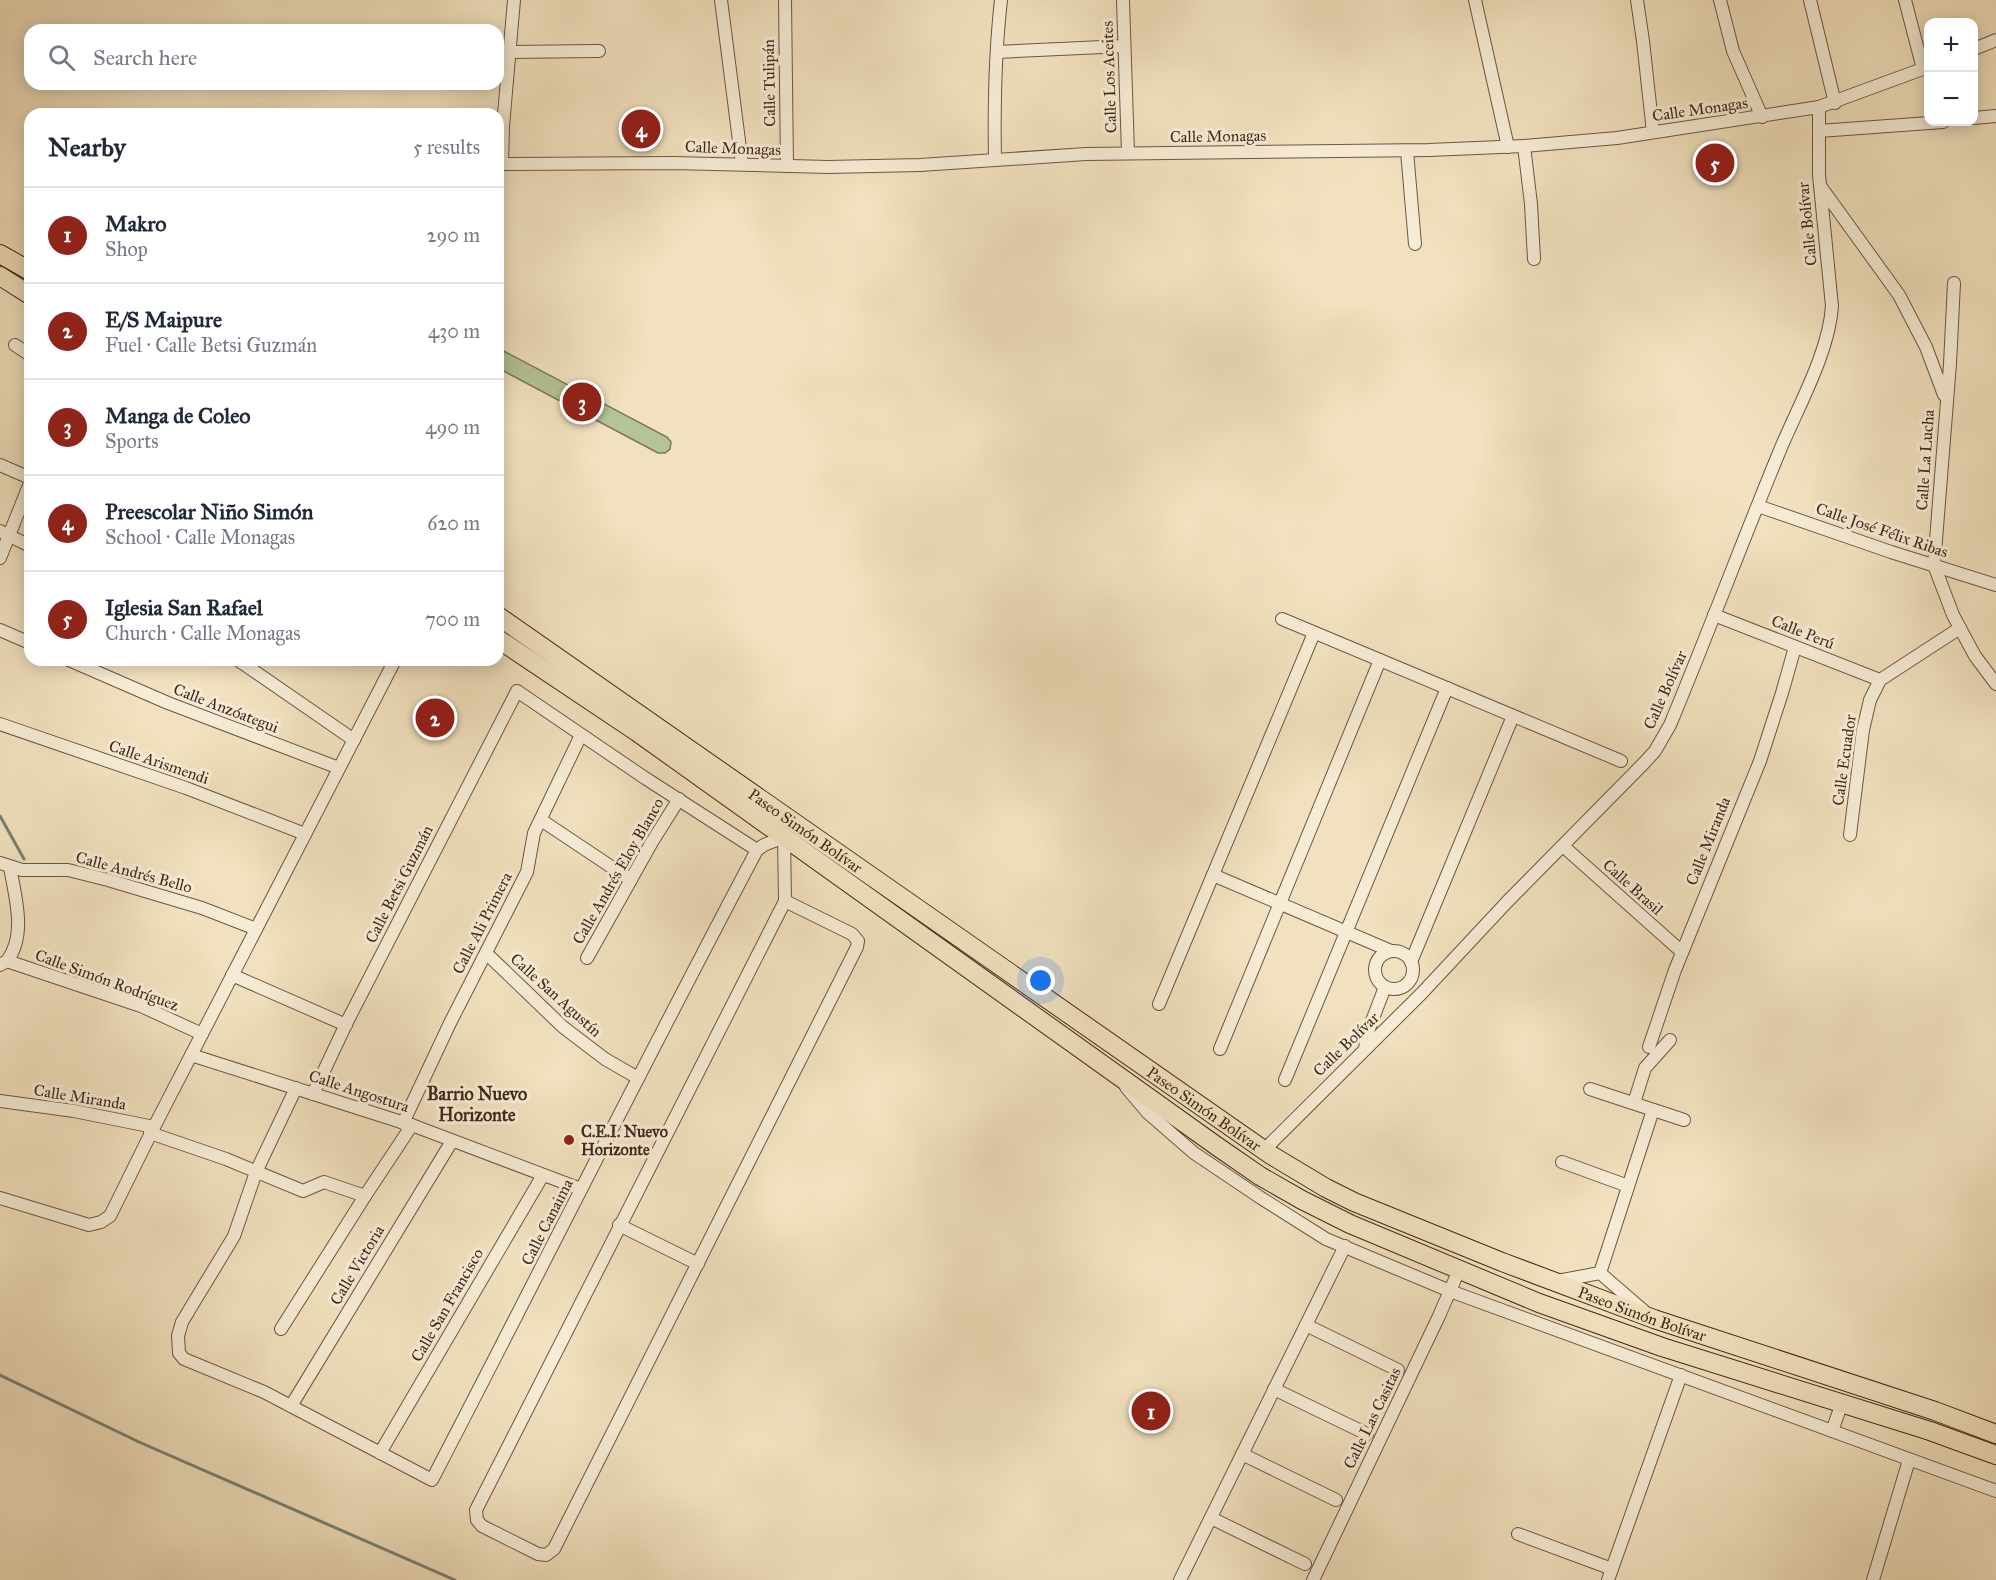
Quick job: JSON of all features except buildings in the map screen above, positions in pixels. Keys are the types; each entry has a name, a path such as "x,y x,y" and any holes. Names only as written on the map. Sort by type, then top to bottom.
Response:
{"main road":[{"path":"0,254 24,268"},
{"path":"0,276 24,291"},
{"name":"Paseo Simón Bolívar","path":"504,620 789,830 1118,1077 1248,1167 1302,1200 1340,1220 1598,1325 1930,1431 1996,1455"},
{"name":"Paseo Simón Bolívar","path":"504,643 789,830 1264,1150 1326,1188 1354,1202 1554,1282 1654,1319 1767,1358 1912,1403 1996,1434"},
{"path":"1248,1167 1264,1150"}],"street":[{"path":"504,114 514,0"},
{"path":"721,0 742,164"},
{"name":"Calle Tulipán","path":"784,0 787,166"},
{"path":"995,159 994,113 1001,0"},
{"name":"Calle Los Aceites","path":"1123,0 1128,153"},
{"path":"1474,0 1508,147"},
{"path":"1637,0 1653,132"},
{"path":"1720,0 1733,51 1762,117"},
{"path":"1810,0 1835,103"},
{"path":"1905,0 1924,62"},
{"path":"1978,47 1996,40"},
{"path":"997,52 1124,46"},
{"path":"509,52 599,51"},
{"name":"Calle Monagas","path":"504,164 742,164 828,167 920,165 1128,153 1407,151 1524,146 1592,141 1820,107 1924,69"},
{"name":"Calle Bolívar","path":"1264,1150 1422,993 1655,751 1670,725 1830,327 1832,306 1818,156 1820,107"},
{"path":"1978,118 1996,116"},
{"path":"1819,131 1924,123"},
{"path":"1524,146 1531,204 1534,259"},
{"path":"1407,151 1415,244"},
{"name":"Calle La Lucha","path":"1820,185 1899,295 1926,347 1946,399 1934,565 1960,628 1975,656 1996,684"},
{"path":"1946,399 1954,283"},
{"path":"15,345 24,351"},
{"path":"0,465 24,475"},
{"path":"0,558 4,533 24,495"},
{"name":"Calle José Félix Ribas","path":"1758,506 1996,585"},
{"path":"4,533 24,543"},
{"name":"Calle Perú","path":"1714,615 1880,680"},
{"path":"1282,619 1621,761"},
{"path":"1880,680 1960,628"},
{"path":"0,630 24,640"},
{"path":"1160,1004 1314,633"},
{"name":"Calle Miranda","path":"1648,1047 1682,952 1760,761 1795,647"},
{"path":"1220,1049 1380,660"},
{"name":"Calle Anzóategui","path":"83,666 168,703 339,768"},
{"path":"247,666 354,740"},
{"path":"0,1198 84,1224 96,1224 110,1216 152,1130 392,666"},
{"name":"Calle Ecuador","path":"1850,836 1863,730 1870,700 1880,680"},
{"path":"1285,1080 1447,688"},
{"name":"Calle Betsi Guzmán","path":"314,1094 346,1025 517,692 582,735"},
{"path":"1411,962 1513,716"},
{"name":"Calle Arismendi","path":"0,724 186,788 305,834"},
{"path":"582,735 757,850 789,830"},
{"name":"Calle Ali Primera","path":"281,1329 408,1124 450,1023 527,872 534,833 582,735"},
{"name":"Calle Andrés Eloy Blanco","path":"587,958 679,800"},
{"path":"542,820 631,880"},
{"path":"785,901 852,934 858,940 858,947 554,1549 546,1555 538,1554 482,1526 477,1520 476,1510 785,901 789,830"},
{"name":"Calle Brasil","path":"1563,846 1682,952"},
{"name":"Calle Canaima","path":"380,1453 432,1480 757,850"},
{"path":"4,963 13,954 18,934 17,908 5,865"},
{"name":"Calle Andrés Bello","path":"5,865 22,870 68,870 177,900 256,929"},
{"path":"1213,875 1391,951 1405,954 1411,962 1413,972 1406,985 1397,989 1385,987 1377,978 1375,968 1382,955 1391,951"},
{"name":"Calle San Agustín","path":"486,953 584,1045 638,1078"},
{"name":"Calle Simón Rodríguez","path":"4,963 141,1006 202,1034"},
{"path":"232,975 346,1025"},
{"path":"1365,1049 1366,1034 1385,987"},
{"path":"1634,1104 1645,1068 1670,1040"},
{"name":"Calle Angostura","path":"191,1055 408,1124 582,1189"},
{"name":"Paseo Simón Bolívar","path":"1118,1077 1138,1104 1194,1153 1326,1239 1450,1291 1996,1491"},
{"path":"296,1088 256,1172 234,1236 182,1322 178,1336 179,1353 184,1359 248,1384 380,1453"},
{"path":"1590,1089 1684,1120"},
{"name":"Calle Miranda","path":"0,1101 74,1111 152,1130 303,1191 324,1182 364,1196"},
{"path":"1600,1274 1653,1110"},
{"name":"Calle Victoria","path":"291,1406 452,1141"},
{"path":"1562,1162 1628,1186"},
{"name":"Calle San Francisco","path":"380,1453 543,1175"},
{"path":"620,1225 698,1264"},
{"path":"1180,1580 1345,1246"},
{"name":"Calle Las Casitas","path":"1313,1580 1459,1270"},
{"path":"1554,1282 1600,1274 1654,1319"},
{"path":"1306,1325 1398,1370"},
{"path":"1518,1534 1610,1574 1681,1375"},
{"path":"1274,1389 1367,1434"},
{"path":"1832,1431 1842,1404"},
{"path":"1242,1454 1336,1500"},
{"path":"1873,1580 1909,1460"},
{"path":"1211,1518 1305,1564"}],"green space":[{"path":"504,351 667,437 671,442 670,449 665,453 658,453 504,371"}],"waterway":[{"path":"0,816 24,859"},
{"path":"0,1375 139,1442 455,1580"}],"place":[{"name":"Preescolar Niño Simón","path":"641,129"},
{"name":"Iglesia San Rafael","path":"1715,163"},
{"name":"Manga de Coleo","path":"582,402"},
{"name":"E/S Maipure","path":"435,718"},
{"name":"C.E.I. Nuevo Horizonte","path":"569,1140"},
{"name":"Makro","path":"1151,1411"}],"district":[{"name":"Barrio Nuevo Horizonte","path":"477,1104"}]}
